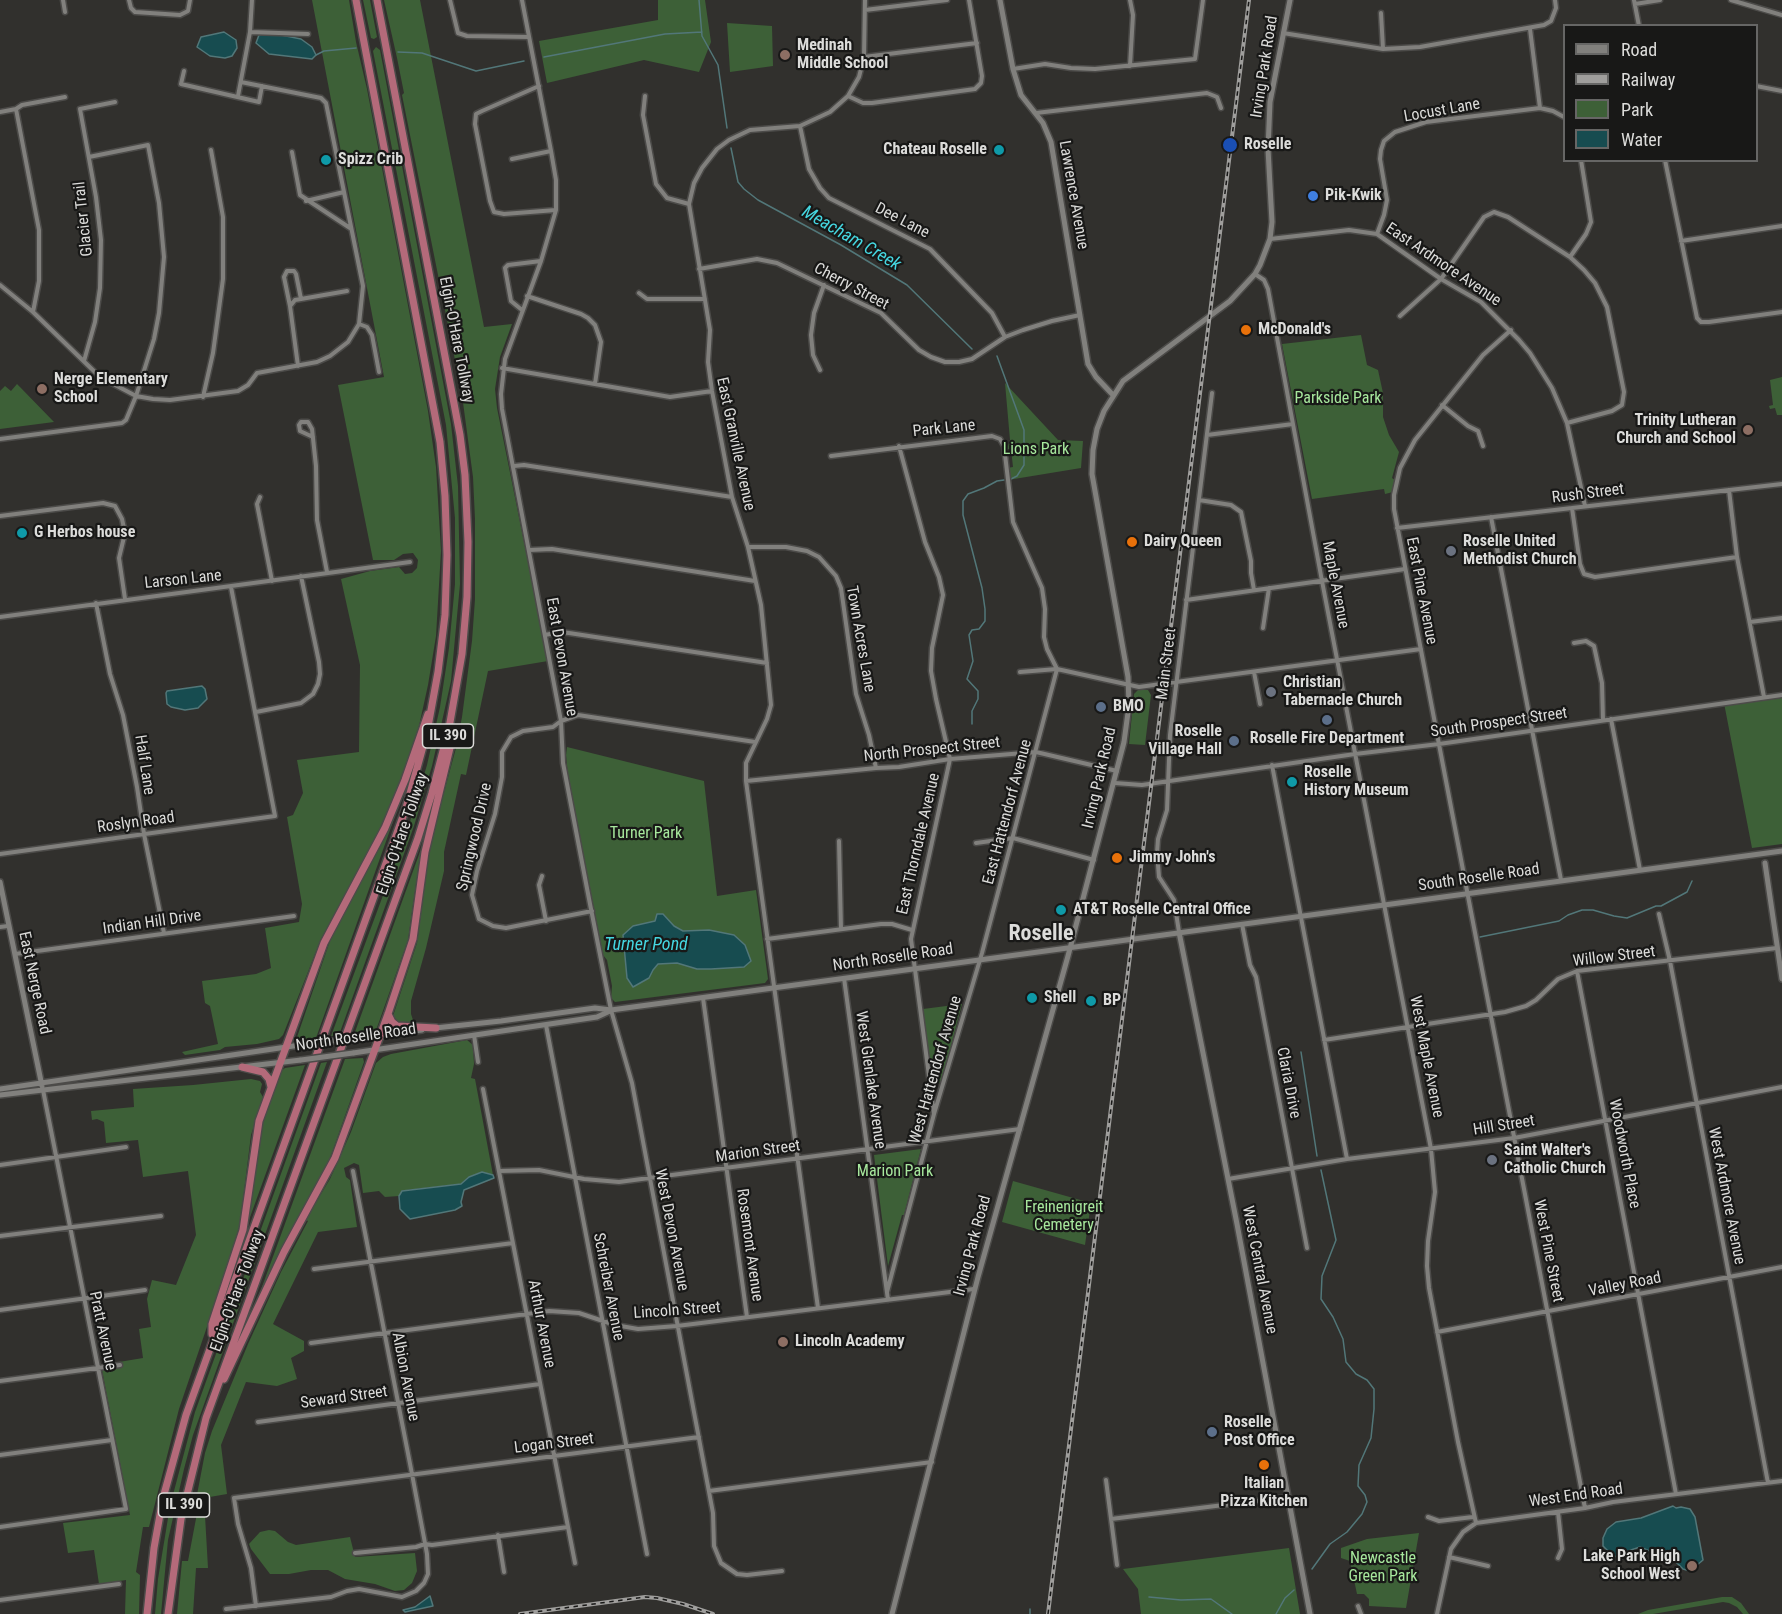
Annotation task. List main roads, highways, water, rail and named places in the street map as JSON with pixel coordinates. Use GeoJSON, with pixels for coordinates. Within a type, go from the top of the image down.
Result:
{"type":"FeatureCollection","features":[{"type":"Feature","properties":{"kind":"highway","name":"Elgin-O'Hare Tollway"},"geometry":{"type":"LineString","coordinates":[[147,1614],[154,1548],[167,1482],[186,1415],[406,808],[432,704],[442,641],[447,525],[443,466],[436,416],[356,0]]}},
{"type":"Feature","properties":{"kind":"highway","name":"Elgin-O'Hare Tollway"},"geometry":{"type":"LineString","coordinates":[[168,1614],[181,1519],[198,1447],[213,1400],[418,838],[450,728],[462,654],[467,597],[468,542],[465,475],[453,393],[377,0]]}},
{"type":"Feature","properties":{"kind":"highway"},"geometry":{"type":"LineString","coordinates":[[212,1341],[212,1324],[243,1230],[255,1137],[279,1063],[324,943],[372,856],[396,803],[432,704]]}},
{"type":"Feature","properties":{"kind":"highway"},"geometry":{"type":"LineString","coordinates":[[213,1400],[231,1368],[285,1252],[335,1158],[388,1014],[413,939],[427,839],[450,748],[450,728]]}},
{"type":"Feature","properties":{"kind":"highway"},"geometry":{"type":"LineString","coordinates":[[388,1014],[397,1026],[436,1028]]}},
{"type":"Feature","properties":{"kind":"highway"},"geometry":{"type":"LineString","coordinates":[[242,1067],[263,1072],[269,1079],[271,1087]]}},
{"type":"Feature","properties":{"kind":"main road","name":"Lawrence Avenue"},"geometry":{"type":"LineString","coordinates":[[1000,0],[1013,69],[1021,95],[1036,113],[1048,132],[1051,142],[1089,364],[1096,377],[1113,395]]}},
{"type":"Feature","properties":{"kind":"main road","name":"Irving Park Road"},"geometry":{"type":"LineString","coordinates":[[892,1614],[975,1289],[1115,783],[1127,726],[1128,686],[1092,474],[1097,429],[1113,395],[1123,381],[1230,301],[1255,274],[1270,239],[1272,214],[1270,102],[1290,0]]}},
{"type":"Feature","properties":{"kind":"main road","name":"South Roselle Road"},"geometry":{"type":"LineString","coordinates":[[1179,932],[1782,851]]}},
{"type":"Feature","properties":{"kind":"main road"},"geometry":{"type":"LineString","coordinates":[[1765,862],[1782,979]]}},
{"type":"Feature","properties":{"kind":"main road","name":"East Nerge Road"},"geometry":{"type":"LineString","coordinates":[[0,882],[43,1090]]}},
{"type":"Feature","properties":{"kind":"main road","name":"North Roselle Road"},"geometry":{"type":"LineString","coordinates":[[42,1083],[306,1044],[514,1020],[596,1008],[611,1010],[1179,932]]}},
{"type":"Feature","properties":{"kind":"main road","name":"West Central Avenue"},"geometry":{"type":"LineString","coordinates":[[1179,932],[1310,1614]]}},
{"type":"Feature","properties":{"kind":"main road","name":"North Roselle Road"},"geometry":{"type":"LineString","coordinates":[[43,1090],[375,1050],[597,1017],[611,1010]]}},
{"type":"Feature","properties":{"kind":"main road"},"geometry":{"type":"LineString","coordinates":[[0,1089],[42,1083]]}},
{"type":"Feature","properties":{"kind":"main road"},"geometry":{"type":"LineString","coordinates":[[0,1095],[43,1090]]}},
{"type":"Feature","properties":{"kind":"water"},"geometry":{"type":"Polygon","coordinates":[[[224,32],[236,40],[237,48],[232,56],[225,58],[210,56],[197,47],[201,37],[224,32]]]}},
{"type":"Feature","properties":{"kind":"water"},"geometry":{"type":"Polygon","coordinates":[[[271,33],[301,39],[312,47],[316,55],[312,59],[269,54],[256,43],[259,35],[271,33]]]}},
{"type":"Feature","properties":{"kind":"water"},"geometry":{"type":"Polygon","coordinates":[[[202,686],[207,699],[198,708],[185,710],[167,704],[167,691],[202,686]]]}},
{"type":"Feature","properties":{"kind":"water","name":"Turner Pond"},"geometry":{"type":"Polygon","coordinates":[[[657,914],[663,914],[674,926],[683,931],[709,930],[734,935],[745,945],[751,961],[744,967],[711,969],[697,969],[677,963],[658,964],[649,978],[633,987],[627,978],[623,935],[633,926],[655,921],[657,914]]]}},
{"type":"Feature","properties":{"kind":"water"},"geometry":{"type":"Polygon","coordinates":[[[482,1172],[493,1175],[494,1178],[464,1190],[462,1206],[455,1210],[410,1219],[400,1209],[399,1196],[402,1191],[461,1184],[469,1177],[482,1172]]]}},
{"type":"Feature","properties":{"kind":"water"},"geometry":{"type":"Polygon","coordinates":[[[1673,1506],[1690,1509],[1695,1517],[1703,1560],[1690,1571],[1683,1569],[1676,1562],[1640,1547],[1628,1551],[1622,1559],[1612,1555],[1603,1546],[1603,1538],[1607,1529],[1616,1522],[1641,1518],[1673,1506]]]}},
{"type":"Feature","properties":{"kind":"water"},"geometry":{"type":"Polygon","coordinates":[[[430,1596],[433,1606],[405,1612],[403,1610],[415,1607],[430,1596]]]}},
{"type":"Feature","properties":{"kind":"waterway","name":"Meacham Creek"},"geometry":{"type":"LineString","coordinates":[[699,0],[702,36],[718,65],[727,128]]}},
{"type":"Feature","properties":{"kind":"waterway"},"geometry":{"type":"LineString","coordinates":[[544,57],[665,34],[702,32]]}},
{"type":"Feature","properties":{"kind":"waterway"},"geometry":{"type":"LineString","coordinates":[[316,55],[324,51],[356,48]]}},
{"type":"Feature","properties":{"kind":"waterway"},"geometry":{"type":"LineString","coordinates":[[398,52],[422,53],[476,71],[524,61]]}},
{"type":"Feature","properties":{"kind":"waterway","name":"Meacham Creek"},"geometry":{"type":"LineString","coordinates":[[731,148],[738,182],[744,189],[758,200],[841,245],[907,285],[972,349]]}},
{"type":"Feature","properties":{"kind":"waterway","name":"Meacham Creek"},"geometry":{"type":"LineString","coordinates":[[997,356],[1024,430],[1024,465],[1017,476],[1011,479]]}},
{"type":"Feature","properties":{"kind":"waterway","name":"Meacham Creek"},"geometry":{"type":"LineString","coordinates":[[972,724],[972,711],[978,699],[978,691],[967,679],[973,661],[969,635],[972,630],[979,629],[985,621],[985,609],[982,588],[963,515],[963,501],[968,494],[1004,480]]}},
{"type":"Feature","properties":{"kind":"waterway"},"geometry":{"type":"LineString","coordinates":[[1480,937],[1559,921],[1582,910],[1593,910],[1627,918],[1661,906],[1687,892],[1692,881]]}},
{"type":"Feature","properties":{"kind":"waterway"},"geometry":{"type":"LineString","coordinates":[[1301,1052],[1317,1156]]}},
{"type":"Feature","properties":{"kind":"waterway"},"geometry":{"type":"LineString","coordinates":[[1312,1569],[1330,1544],[1347,1532],[1362,1514],[1367,1502],[1358,1486],[1359,1465],[1371,1438],[1374,1409],[1374,1389],[1346,1362],[1343,1339],[1333,1317],[1321,1299],[1322,1276],[1336,1240],[1321,1170]]}},
{"type":"Feature","properties":{"kind":"waterway"},"geometry":{"type":"LineString","coordinates":[[1276,1614],[1285,1598],[1294,1590]]}},
{"type":"Feature","properties":{"kind":"waterway"},"geometry":{"type":"LineString","coordinates":[[1149,1597],[1181,1600],[1211,1599],[1232,1614]]}},
{"type":"Feature","properties":{"kind":"waterway"},"geometry":{"type":"LineString","coordinates":[[1030,1609],[1030,1614]]}},
{"type":"Feature","properties":{"kind":"railway"},"geometry":{"type":"LineString","coordinates":[[1048,1614],[1249,0]]}},
{"type":"Feature","properties":{"kind":"railway"},"geometry":{"type":"LineString","coordinates":[[520,1614],[645,1597],[683,1604],[713,1614]]}},
{"type":"Feature","properties":{"kind":"place","name":"Medinah Middle School"},"geometry":{"type":"Point","coordinates":[785,55]}},
{"type":"Feature","properties":{"kind":"place","name":"Roselle"},"geometry":{"type":"Point","coordinates":[1230,145]}},
{"type":"Feature","properties":{"kind":"place","name":"Chateau Roselle"},"geometry":{"type":"Point","coordinates":[999,150]}},
{"type":"Feature","properties":{"kind":"place","name":"Spizz Crib"},"geometry":{"type":"Point","coordinates":[326,160]}},
{"type":"Feature","properties":{"kind":"place","name":"Pik-Kwik"},"geometry":{"type":"Point","coordinates":[1313,196]}},
{"type":"Feature","properties":{"kind":"place","name":"McDonald's"},"geometry":{"type":"Point","coordinates":[1246,330]}},
{"type":"Feature","properties":{"kind":"place","name":"Nerge Elementary School"},"geometry":{"type":"Point","coordinates":[42,389]}},
{"type":"Feature","properties":{"kind":"place","name":"Trinity Lutheran Church and School"},"geometry":{"type":"Point","coordinates":[1748,430]}},
{"type":"Feature","properties":{"kind":"place","name":"G Herbos house"},"geometry":{"type":"Point","coordinates":[22,533]}},
{"type":"Feature","properties":{"kind":"place","name":"Dairy Queen"},"geometry":{"type":"Point","coordinates":[1132,542]}},
{"type":"Feature","properties":{"kind":"place","name":"Roselle United Methodist Church"},"geometry":{"type":"Point","coordinates":[1451,551]}},
{"type":"Feature","properties":{"kind":"place","name":"Christian Tabernacle Church"},"geometry":{"type":"Point","coordinates":[1271,692]}},
{"type":"Feature","properties":{"kind":"place","name":"BMO"},"geometry":{"type":"Point","coordinates":[1101,707]}},
{"type":"Feature","properties":{"kind":"place","name":"Roselle Fire Department"},"geometry":{"type":"Point","coordinates":[1327,720]}},
{"type":"Feature","properties":{"kind":"place","name":"Roselle Village Hall"},"geometry":{"type":"Point","coordinates":[1234,741]}},
{"type":"Feature","properties":{"kind":"place","name":"Roselle History Museum"},"geometry":{"type":"Point","coordinates":[1292,782]}},
{"type":"Feature","properties":{"kind":"place","name":"Jimmy John's"},"geometry":{"type":"Point","coordinates":[1117,858]}},
{"type":"Feature","properties":{"kind":"place","name":"AT&T Roselle Central Office"},"geometry":{"type":"Point","coordinates":[1061,910]}},
{"type":"Feature","properties":{"kind":"place","name":"Shell"},"geometry":{"type":"Point","coordinates":[1032,998]}},
{"type":"Feature","properties":{"kind":"place","name":"BP"},"geometry":{"type":"Point","coordinates":[1091,1001]}},
{"type":"Feature","properties":{"kind":"place","name":"Saint Walter's Catholic Church"},"geometry":{"type":"Point","coordinates":[1492,1160]}},
{"type":"Feature","properties":{"kind":"place","name":"Lincoln Academy"},"geometry":{"type":"Point","coordinates":[783,1342]}},
{"type":"Feature","properties":{"kind":"place","name":"Roselle Post Office"},"geometry":{"type":"Point","coordinates":[1212,1432]}},
{"type":"Feature","properties":{"kind":"place","name":"Italian Pizza Kitchen"},"geometry":{"type":"Point","coordinates":[1264,1465]}},
{"type":"Feature","properties":{"kind":"place","name":"Lake Park High School West"},"geometry":{"type":"Point","coordinates":[1692,1566]}},
{"type":"Feature","properties":{"kind":"district","name":"Roselle"},"geometry":{"type":"Point","coordinates":[1041,934]}},
{"type":"Feature","properties":{"kind":"park label","name":"Parkside Park"},"geometry":{"type":"Point","coordinates":[1338,399]}},
{"type":"Feature","properties":{"kind":"park label","name":"Lions Park"},"geometry":{"type":"Point","coordinates":[1036,450]}},
{"type":"Feature","properties":{"kind":"park label","name":"Turner Park"},"geometry":{"type":"Point","coordinates":[646,834]}},
{"type":"Feature","properties":{"kind":"park label","name":"Marion Park"},"geometry":{"type":"Point","coordinates":[895,1172]}},
{"type":"Feature","properties":{"kind":"park label","name":"Freinenigreit Cemetery"},"geometry":{"type":"Point","coordinates":[1064,1217]}},
{"type":"Feature","properties":{"kind":"park label","name":"Newcastle Green Park"},"geometry":{"type":"Point","coordinates":[1383,1568]}}]}
